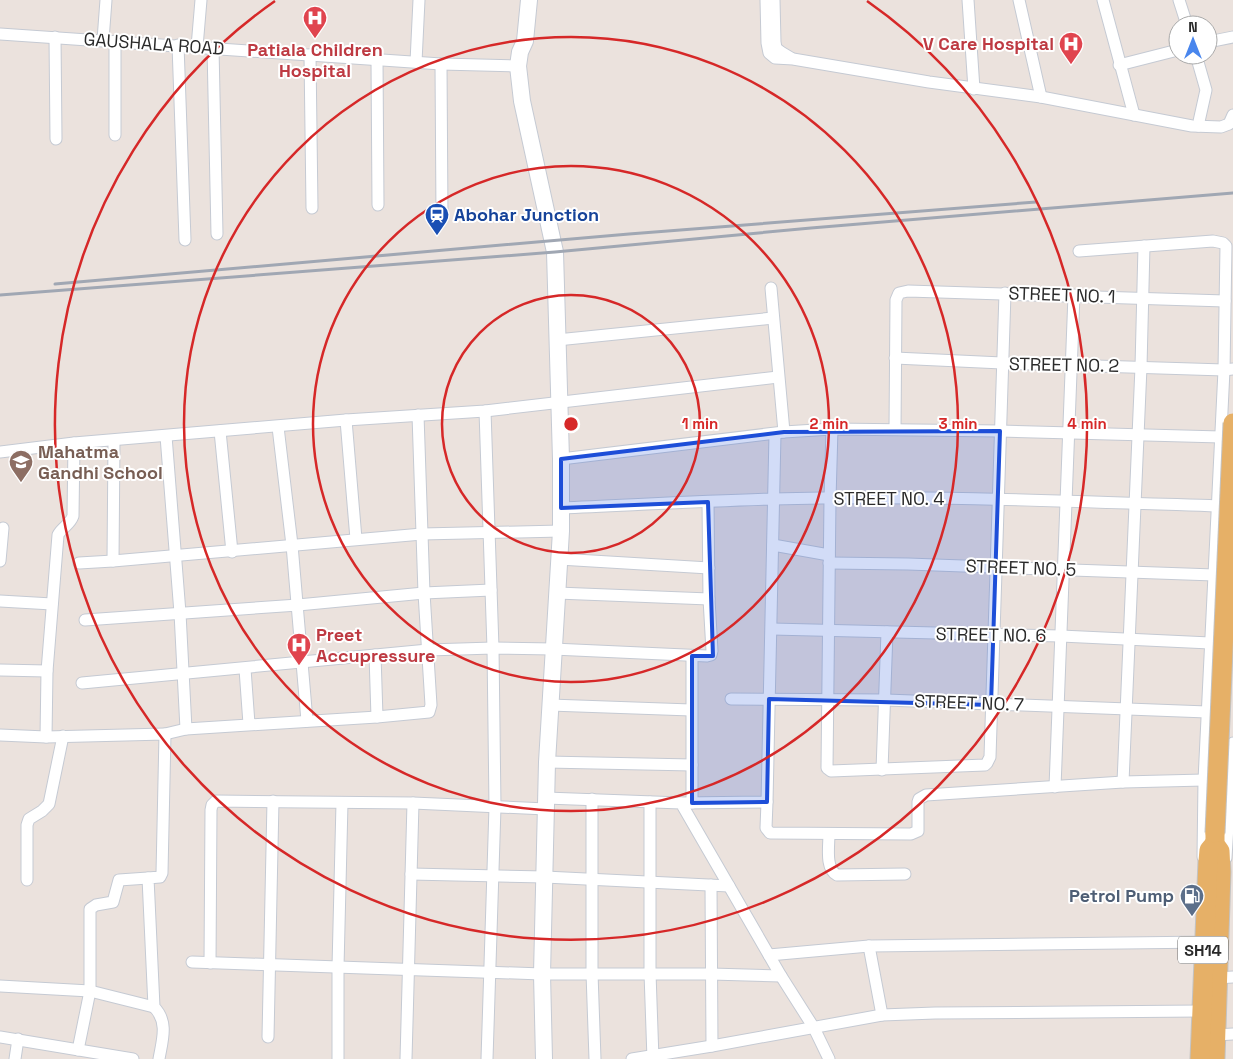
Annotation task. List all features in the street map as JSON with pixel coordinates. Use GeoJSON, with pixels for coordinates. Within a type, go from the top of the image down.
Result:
{"type":"FeatureCollection","features":[{"type":"Feature","properties":{"kind":"main road"},"geometry":{"type":"LineString","coordinates":[[520,0],[515,41],[519,59],[522,101],[554,252],[560,402],[561,531],[546,803],[542,974],[544,1059]]}},
{"type":"Feature","properties":{"kind":"main road"},"geometry":{"type":"LineString","coordinates":[[519,59],[525,42],[529,0]]}},
{"type":"Feature","properties":{"kind":"main road","name":"SH14"},"geometry":{"type":"LineString","coordinates":[[1200,1059],[1201,1011],[1211,942],[1214,872],[1220,851],[1215,838],[1227,430]]}},
{"type":"Feature","properties":{"kind":"main road","name":"SH14"},"geometry":{"type":"LineString","coordinates":[[1211,942],[1225,977],[1224,1035],[1216,1059]]}},
{"type":"Feature","properties":{"kind":"street"},"geometry":{"type":"LineString","coordinates":[[102,40],[106,0]]}},
{"type":"Feature","properties":{"kind":"street"},"geometry":{"type":"LineString","coordinates":[[197,47],[201,0]]}},
{"type":"Feature","properties":{"kind":"street"},"geometry":{"type":"LineString","coordinates":[[416,62],[419,0]]}},
{"type":"Feature","properties":{"kind":"street"},"geometry":{"type":"LineString","coordinates":[[766,0],[767,43],[769,53],[775,58],[793,59],[974,89],[1041,97],[1134,116],[1198,126],[1221,127],[1232,122]]}},
{"type":"Feature","properties":{"kind":"street"},"geometry":{"type":"LineString","coordinates":[[774,0],[776,48],[793,59]]}},
{"type":"Feature","properties":{"kind":"street"},"geometry":{"type":"LineString","coordinates":[[968,0],[974,89]]}},
{"type":"Feature","properties":{"kind":"street"},"geometry":{"type":"LineString","coordinates":[[1020,0],[1041,97]]}},
{"type":"Feature","properties":{"kind":"street"},"geometry":{"type":"LineString","coordinates":[[1102,0],[1134,116]]}},
{"type":"Feature","properties":{"kind":"street"},"geometry":{"type":"LineString","coordinates":[[1179,0],[1184,15]]}},
{"type":"Feature","properties":{"kind":"street","name":"GAUSHALA ROAD"},"geometry":{"type":"LineString","coordinates":[[0,34],[441,64],[519,59]]}},
{"type":"Feature","properties":{"kind":"street"},"geometry":{"type":"LineString","coordinates":[[55,37],[56,139]]}},
{"type":"Feature","properties":{"kind":"street"},"geometry":{"type":"LineString","coordinates":[[1218,40],[1233,37]]}},
{"type":"Feature","properties":{"kind":"street"},"geometry":{"type":"LineString","coordinates":[[115,41],[115,135]]}},
{"type":"Feature","properties":{"kind":"street"},"geometry":{"type":"LineString","coordinates":[[178,45],[185,240]]}},
{"type":"Feature","properties":{"kind":"street"},"geometry":{"type":"LineString","coordinates":[[213,48],[218,234]]}},
{"type":"Feature","properties":{"kind":"street"},"geometry":{"type":"LineString","coordinates":[[1119,65],[1168,53]]}},
{"type":"Feature","properties":{"kind":"street"},"geometry":{"type":"LineString","coordinates":[[310,55],[312,208]]}},
{"type":"Feature","properties":{"kind":"street"},"geometry":{"type":"LineString","coordinates":[[377,60],[378,205]]}},
{"type":"Feature","properties":{"kind":"street"},"geometry":{"type":"LineString","coordinates":[[441,64],[442,217]]}},
{"type":"Feature","properties":{"kind":"street"},"geometry":{"type":"LineString","coordinates":[[1198,126],[1206,90],[1199,65]]}},
{"type":"Feature","properties":{"kind":"street"},"geometry":{"type":"LineString","coordinates":[[1079,251],[1213,241],[1223,242],[1226,246],[1227,430],[1217,506],[1202,851],[1214,872],[1227,851],[1233,743]]}},
{"type":"Feature","properties":{"kind":"street"},"geometry":{"type":"LineString","coordinates":[[1123,782],[1141,367],[1144,246]]}},
{"type":"Feature","properties":{"kind":"street"},"geometry":{"type":"LineString","coordinates":[[771,288],[778,377],[779,433],[774,499],[766,828],[770,833],[911,834],[917,832],[918,828],[919,798],[926,796],[1123,782],[1204,780]]}},
{"type":"Feature","properties":{"kind":"street","name":"STREET NO. 1"},"geometry":{"type":"LineString","coordinates":[[895,358],[896,300],[899,293],[908,291],[1225,301]]}},
{"type":"Feature","properties":{"kind":"street"},"geometry":{"type":"LineString","coordinates":[[832,429],[829,559],[830,631],[826,765],[828,770],[882,770],[987,764],[990,757],[1002,363],[1006,293]]}},
{"type":"Feature","properties":{"kind":"street"},"geometry":{"type":"LineString","coordinates":[[1055,787],[1074,295]]}},
{"type":"Feature","properties":{"kind":"street"},"geometry":{"type":"LineString","coordinates":[[557,340],[773,318]]}},
{"type":"Feature","properties":{"kind":"street"},"geometry":{"type":"LineString","coordinates":[[895,358],[896,429]]}},
{"type":"Feature","properties":{"kind":"street","name":"STREET NO. 2"},"geometry":{"type":"LineString","coordinates":[[895,358],[1228,369]]}},
{"type":"Feature","properties":{"kind":"street"},"geometry":{"type":"LineString","coordinates":[[1,448],[220,432],[346,420],[485,411],[778,377]]}},
{"type":"Feature","properties":{"kind":"street"},"geometry":{"type":"LineString","coordinates":[[485,411],[493,648],[495,807],[487,1059]]}},
{"type":"Feature","properties":{"kind":"street"},"geometry":{"type":"LineString","coordinates":[[0,735],[46,737],[165,734],[186,729],[429,712],[431,704],[424,593],[418,415]]}},
{"type":"Feature","properties":{"kind":"street"},"geometry":{"type":"LineString","coordinates":[[346,420],[356,539]]}},
{"type":"Feature","properties":{"kind":"street"},"geometry":{"type":"LineString","coordinates":[[278,427],[298,605],[307,721]]}},
{"type":"Feature","properties":{"kind":"street"},"geometry":{"type":"LineString","coordinates":[[561,460],[779,433],[832,429],[1137,434],[1227,430],[1233,434]]}},
{"type":"Feature","properties":{"kind":"street"},"geometry":{"type":"LineString","coordinates":[[220,432],[232,552]]}},
{"type":"Feature","properties":{"kind":"street"},"geometry":{"type":"LineString","coordinates":[[166,436],[180,613],[186,729]]}},
{"type":"Feature","properties":{"kind":"street"},"geometry":{"type":"LineString","coordinates":[[113,561],[114,440]]}},
{"type":"Feature","properties":{"kind":"street"},"geometry":{"type":"LineString","coordinates":[[46,737],[47,671],[58,536],[62,529],[71,523],[74,516],[74,443]]}},
{"type":"Feature","properties":{"kind":"street","name":"STREET NO. 4"},"geometry":{"type":"LineString","coordinates":[[561,508],[774,499],[1067,501],[1217,506]]}},
{"type":"Feature","properties":{"kind":"street"},"geometry":{"type":"LineString","coordinates":[[82,683],[184,675],[428,650],[553,649],[692,656],[711,655],[708,502]]}},
{"type":"Feature","properties":{"kind":"street"},"geometry":{"type":"LineString","coordinates":[[0,562],[3,528]]}},
{"type":"Feature","properties":{"kind":"street"},"geometry":{"type":"LineString","coordinates":[[79,563],[232,552],[422,534],[561,531]]}},
{"type":"Feature","properties":{"kind":"street","name":"STREET NO. 5"},"geometry":{"type":"LineString","coordinates":[[773,546],[829,559],[1214,576]]}},
{"type":"Feature","properties":{"kind":"street"},"geometry":{"type":"LineString","coordinates":[[559,559],[709,568]]}},
{"type":"Feature","properties":{"kind":"street"},"geometry":{"type":"LineString","coordinates":[[85,620],[298,605],[424,593],[491,590]]}},
{"type":"Feature","properties":{"kind":"street"},"geometry":{"type":"LineString","coordinates":[[557,593],[709,598]]}},
{"type":"Feature","properties":{"kind":"street"},"geometry":{"type":"LineString","coordinates":[[0,601],[52,604]]}},
{"type":"Feature","properties":{"kind":"street","name":"STREET NO. 6"},"geometry":{"type":"LineString","coordinates":[[772,630],[1061,636],[1210,643]]}},
{"type":"Feature","properties":{"kind":"street"},"geometry":{"type":"LineString","coordinates":[[882,770],[887,632]]}},
{"type":"Feature","properties":{"kind":"street"},"geometry":{"type":"LineString","coordinates":[[375,655],[377,717]]}},
{"type":"Feature","properties":{"kind":"street"},"geometry":{"type":"LineString","coordinates":[[692,656],[692,765],[687,803],[729,886],[781,976],[814,1028],[829,1059]]}},
{"type":"Feature","properties":{"kind":"street"},"geometry":{"type":"LineString","coordinates":[[245,669],[249,724]]}},
{"type":"Feature","properties":{"kind":"street"},"geometry":{"type":"LineString","coordinates":[[0,670],[47,671]]}},
{"type":"Feature","properties":{"kind":"street","name":"STREET NO. 7"},"geometry":{"type":"LineString","coordinates":[[732,699],[886,700],[1207,712]]}},
{"type":"Feature","properties":{"kind":"street"},"geometry":{"type":"LineString","coordinates":[[550,704],[691,710]]}},
{"type":"Feature","properties":{"kind":"street"},"geometry":{"type":"LineString","coordinates":[[78,1050],[90,991],[90,909],[96,905],[113,902],[119,880],[160,877],[162,873],[165,734]]}},
{"type":"Feature","properties":{"kind":"street"},"geometry":{"type":"LineString","coordinates":[[26,880],[27,825],[29,819],[49,804],[63,736]]}},
{"type":"Feature","properties":{"kind":"street"},"geometry":{"type":"LineString","coordinates":[[547,762],[692,765]]}},
{"type":"Feature","properties":{"kind":"street"},"geometry":{"type":"LineString","coordinates":[[210,963],[212,805],[216,801],[413,803],[495,807],[592,799],[687,803],[767,802]]}},
{"type":"Feature","properties":{"kind":"street"},"geometry":{"type":"LineString","coordinates":[[592,799],[592,973],[595,1059]]}},
{"type":"Feature","properties":{"kind":"street"},"geometry":{"type":"LineString","coordinates":[[268,1037],[273,801]]}},
{"type":"Feature","properties":{"kind":"street"},"geometry":{"type":"LineString","coordinates":[[650,802],[650,973],[653,1058]]}},
{"type":"Feature","properties":{"kind":"street"},"geometry":{"type":"LineString","coordinates":[[338,1059],[342,803]]}},
{"type":"Feature","properties":{"kind":"street"},"geometry":{"type":"LineString","coordinates":[[406,1059],[413,803]]}},
{"type":"Feature","properties":{"kind":"street"},"geometry":{"type":"LineString","coordinates":[[829,834],[830,867],[833,873],[837,875],[905,874]]}},
{"type":"Feature","properties":{"kind":"street"},"geometry":{"type":"LineString","coordinates":[[411,874],[545,877],[729,886]]}},
{"type":"Feature","properties":{"kind":"street"},"geometry":{"type":"LineString","coordinates":[[148,878],[154,1007],[163,1020],[160,1059]]}},
{"type":"Feature","properties":{"kind":"street"},"geometry":{"type":"LineString","coordinates":[[711,885],[712,1046]]}},
{"type":"Feature","properties":{"kind":"street"},"geometry":{"type":"LineString","coordinates":[[769,955],[869,946],[1211,942]]}},
{"type":"Feature","properties":{"kind":"street"},"geometry":{"type":"LineString","coordinates":[[869,946],[882,1015]]}},
{"type":"Feature","properties":{"kind":"street"},"geometry":{"type":"LineString","coordinates":[[192,962],[489,973],[650,973],[781,976]]}},
{"type":"Feature","properties":{"kind":"street"},"geometry":{"type":"LineString","coordinates":[[0,986],[90,991],[154,1007]]}},
{"type":"Feature","properties":{"kind":"street"},"geometry":{"type":"LineString","coordinates":[[632,1059],[653,1058],[882,1015],[1201,1011]]}},
{"type":"Feature","properties":{"kind":"street"},"geometry":{"type":"LineString","coordinates":[[0,1036],[133,1059]]}},
{"type":"Feature","properties":{"kind":"street"},"geometry":{"type":"LineString","coordinates":[[15,1059],[18,1039]]}},
{"type":"Feature","properties":{"kind":"highlighted area"},"geometry":{"type":"Polygon","coordinates":[[[1000,431],[991,705],[769,699],[767,802],[692,803],[692,656],[713,656],[708,502],[561,508],[561,459],[784,432],[1000,431]]]}},
{"type":"Feature","properties":{"kind":"railway"},"geometry":{"type":"LineString","coordinates":[[0,295],[555,252],[811,228],[1233,193]]}},
{"type":"Feature","properties":{"kind":"railway"},"geometry":{"type":"LineString","coordinates":[[55,284],[629,234],[1036,202]]}},
{"type":"Feature","properties":{"kind":"place","name":"Patiala Children Hospital"},"geometry":{"type":"Point","coordinates":[315,39]}},
{"type":"Feature","properties":{"kind":"place","name":"V Care Hospital"},"geometry":{"type":"Point","coordinates":[1071,65]}},
{"type":"Feature","properties":{"kind":"place","name":"Abohar Junction"},"geometry":{"type":"Point","coordinates":[437,236]}},
{"type":"Feature","properties":{"kind":"place","name":"Mahatma Gandhi School"},"geometry":{"type":"Point","coordinates":[21,483]}},
{"type":"Feature","properties":{"kind":"place","name":"Preet Accupressure"},"geometry":{"type":"Point","coordinates":[299,666]}},
{"type":"Feature","properties":{"kind":"place","name":"Petrol Pump"},"geometry":{"type":"Point","coordinates":[1192,917]}}]}
